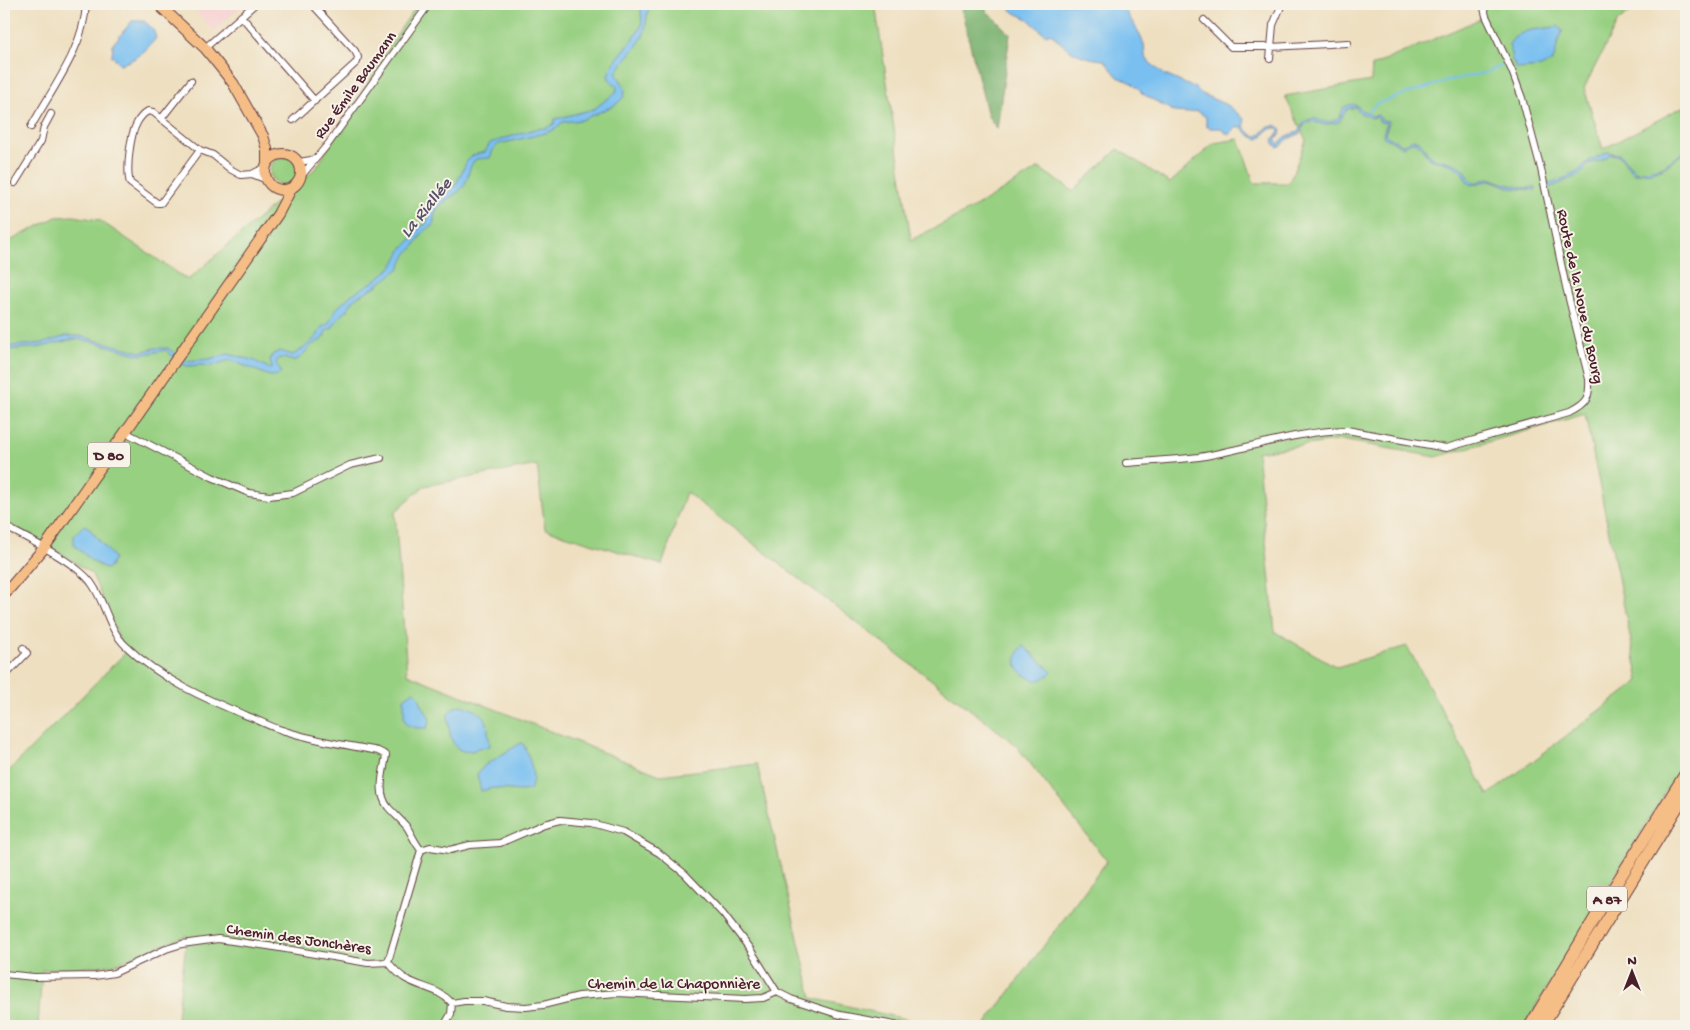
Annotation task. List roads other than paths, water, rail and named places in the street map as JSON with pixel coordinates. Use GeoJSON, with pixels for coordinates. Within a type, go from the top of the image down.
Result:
{"type":"FeatureCollection","features":[{"type":"Feature","properties":{"kind":"highway","name":"A 87"},"geometry":{"type":"LineString","coordinates":[[1530,1026],[1686,773]]}},
{"type":"Feature","properties":{"kind":"highway","name":"A 87"},"geometry":{"type":"LineString","coordinates":[[1542,1026],[1686,793]]}},
{"type":"Feature","properties":{"kind":"main road"},"geometry":{"type":"LineString","coordinates":[[158,4],[205,48],[232,83],[263,136],[267,149],[270,183],[277,193],[278,214]]}},
{"type":"Feature","properties":{"kind":"main road"},"geometry":{"type":"LineString","coordinates":[[164,4],[180,19],[189,32]]}},
{"type":"Feature","properties":{"kind":"main road"},"geometry":{"type":"LineString","coordinates":[[263,136],[284,154]]}},
{"type":"Feature","properties":{"kind":"main road"},"geometry":{"type":"LineString","coordinates":[[267,165],[274,156],[290,155],[299,162],[302,175],[300,181],[291,189],[282,190],[270,183]]}},
{"type":"Feature","properties":{"kind":"main road","name":"D 80"},"geometry":{"type":"LineString","coordinates":[[4,596],[44,548],[126,432],[278,214],[291,189]]}},
{"type":"Feature","properties":{"kind":"street"},"geometry":{"type":"LineString","coordinates":[[43,130],[32,126],[78,45],[86,14],[86,4]]}},
{"type":"Feature","properties":{"kind":"street"},"geometry":{"type":"LineString","coordinates":[[205,48],[254,4]]}},
{"type":"Feature","properties":{"kind":"street"},"geometry":{"type":"LineString","coordinates":[[293,120],[358,62],[355,51],[312,4]]}},
{"type":"Feature","properties":{"kind":"street","name":"Rue Émile Baumann"},"geometry":{"type":"LineString","coordinates":[[302,175],[318,156],[429,4]]}},
{"type":"Feature","properties":{"kind":"street"},"geometry":{"type":"LineString","coordinates":[[1270,59],[1273,24],[1280,6],[1271,4]]}},
{"type":"Feature","properties":{"kind":"street","name":"Route de la Noue du Bourg"},"geometry":{"type":"LineString","coordinates":[[1126,464],[1198,457],[1330,430],[1347,430],[1446,448],[1569,413],[1582,406],[1588,398],[1589,379],[1566,287],[1541,169],[1517,84],[1482,4]]}},
{"type":"Feature","properties":{"kind":"street"},"geometry":{"type":"LineString","coordinates":[[241,16],[314,101]]}},
{"type":"Feature","properties":{"kind":"street"},"geometry":{"type":"LineString","coordinates":[[1204,20],[1231,47],[1348,43]]}},
{"type":"Feature","properties":{"kind":"street"},"geometry":{"type":"LineString","coordinates":[[162,119],[191,81]]}},
{"type":"Feature","properties":{"kind":"street"},"geometry":{"type":"LineString","coordinates":[[200,150],[161,203],[157,203],[130,183],[128,170],[135,126],[142,115],[148,111],[153,112],[200,150],[213,155],[230,169],[241,175],[252,174],[267,165]]}},
{"type":"Feature","properties":{"kind":"street"},"geometry":{"type":"LineString","coordinates":[[15,183],[41,141],[43,130],[51,114]]}},
{"type":"Feature","properties":{"kind":"street","name":"Rue Émile Baumann"},"geometry":{"type":"LineString","coordinates":[[299,162],[311,160],[318,156]]}},
{"type":"Feature","properties":{"kind":"street"},"geometry":{"type":"LineString","coordinates":[[252,174],[270,183]]}},
{"type":"Feature","properties":{"kind":"street"},"geometry":{"type":"LineString","coordinates":[[126,432],[230,485],[249,493],[269,496],[293,493],[350,465],[381,458]]}},
{"type":"Feature","properties":{"kind":"street"},"geometry":{"type":"LineString","coordinates":[[4,526],[44,548],[82,573],[92,583],[113,629],[126,646],[149,665],[176,682],[220,705],[286,732],[378,751],[386,755],[381,788],[382,797],[407,827],[414,843],[421,850]]}},
{"type":"Feature","properties":{"kind":"street"},"geometry":{"type":"LineString","coordinates":[[4,677],[27,653],[23,648]]}},
{"type":"Feature","properties":{"kind":"street"},"geometry":{"type":"LineString","coordinates":[[421,850],[430,847],[450,850],[470,845],[500,843],[544,824],[560,820],[591,823],[623,832],[658,853],[686,874],[724,914],[750,949],[777,992],[791,999],[840,1015],[900,1026]]}},
{"type":"Feature","properties":{"kind":"street"},"geometry":{"type":"LineString","coordinates":[[421,850],[388,962],[405,979],[428,987],[445,996],[452,1003],[451,1014],[444,1026]]}},
{"type":"Feature","properties":{"kind":"street","name":"Chemin des Jonchères"},"geometry":{"type":"LineString","coordinates":[[4,974],[42,977],[94,976],[114,973],[166,949],[203,940],[218,939],[368,963],[388,962]]}},
{"type":"Feature","properties":{"kind":"street","name":"Chemin de la Chaponnière"},"geometry":{"type":"LineString","coordinates":[[452,1003],[464,1001],[484,1002],[526,1007],[595,994],[618,993],[745,999],[763,998],[777,992]]}},
{"type":"Feature","properties":{"kind":"water","name":"La Riallée"},"geometry":{"type":"Polygon","coordinates":[[[642,4],[651,4],[644,34],[616,73],[625,90],[624,96],[619,102],[582,120],[563,122],[555,129],[546,133],[499,144],[493,150],[490,158],[476,159],[470,168],[465,184],[458,192],[442,203],[435,213],[433,226],[424,231],[413,248],[407,253],[399,269],[376,286],[355,298],[332,328],[326,331],[323,338],[300,357],[293,361],[283,358],[278,359],[276,363],[281,371],[279,375],[270,376],[230,360],[211,366],[187,366],[180,363],[166,350],[140,355],[94,342],[74,339],[41,347],[4,350],[4,347],[44,343],[66,336],[80,336],[141,352],[155,348],[168,348],[186,361],[209,359],[228,354],[253,360],[271,369],[270,360],[273,354],[280,351],[293,355],[304,348],[317,336],[322,327],[328,324],[336,309],[351,295],[392,267],[401,250],[420,227],[426,224],[432,207],[455,186],[467,161],[473,155],[485,152],[490,143],[535,129],[546,128],[554,124],[555,119],[594,109],[616,92],[617,87],[609,79],[608,75],[614,63],[640,28],[642,4]]]}},
{"type":"Feature","properties":{"kind":"water"},"geometry":{"type":"Polygon","coordinates":[[[1005,4],[1121,4],[1138,31],[1144,44],[1145,56],[1149,62],[1165,75],[1229,106],[1244,119],[1245,125],[1243,125],[1253,135],[1258,136],[1267,128],[1276,125],[1281,129],[1280,135],[1275,139],[1278,144],[1287,136],[1298,132],[1305,121],[1315,118],[1331,122],[1340,117],[1344,107],[1355,105],[1372,116],[1378,115],[1382,120],[1388,121],[1385,134],[1389,137],[1403,145],[1412,139],[1419,141],[1431,158],[1458,165],[1465,170],[1474,183],[1489,178],[1526,188],[1535,187],[1536,190],[1511,188],[1491,180],[1472,185],[1456,167],[1429,159],[1416,142],[1411,142],[1403,147],[1384,137],[1383,134],[1387,123],[1380,122],[1377,117],[1371,118],[1361,114],[1356,107],[1347,109],[1339,122],[1324,125],[1312,121],[1305,124],[1299,134],[1277,147],[1273,142],[1279,131],[1278,128],[1272,128],[1259,139],[1249,135],[1241,127],[1236,128],[1230,134],[1220,128],[1210,128],[1206,126],[1206,117],[1197,111],[1187,113],[1175,112],[1143,94],[1132,83],[1118,77],[1104,60],[1081,55],[1068,49],[1051,33],[1046,35],[1028,19],[1015,13],[1005,4]]]}},
{"type":"Feature","properties":{"kind":"water"},"geometry":{"type":"Polygon","coordinates":[[[132,21],[144,21],[153,29],[156,38],[140,54],[120,64],[112,56],[113,44],[132,21]]]}},
{"type":"Feature","properties":{"kind":"water"},"geometry":{"type":"Polygon","coordinates":[[[1558,26],[1563,30],[1553,61],[1541,67],[1517,69],[1512,60],[1509,44],[1514,38],[1531,30],[1558,26]]]}},
{"type":"Feature","properties":{"kind":"water"},"geometry":{"type":"Polygon","coordinates":[[[1686,150],[1686,153],[1665,167],[1644,173],[1634,173],[1619,156],[1611,154],[1602,160],[1588,164],[1581,174],[1554,186],[1546,188],[1545,185],[1578,172],[1587,162],[1608,152],[1619,154],[1636,172],[1662,167],[1686,150]]]}},
{"type":"Feature","properties":{"kind":"water"},"geometry":{"type":"Polygon","coordinates":[[[84,525],[88,527],[114,558],[110,567],[106,569],[92,561],[74,545],[74,535],[84,525]]]}},
{"type":"Feature","properties":{"kind":"water"},"geometry":{"type":"Polygon","coordinates":[[[1024,646],[1052,672],[1043,679],[1035,680],[1018,669],[1018,653],[1024,646]]]}},
{"type":"Feature","properties":{"kind":"water"},"geometry":{"type":"Polygon","coordinates":[[[414,691],[430,720],[427,728],[407,725],[404,719],[404,698],[414,691]]]}},
{"type":"Feature","properties":{"kind":"water"},"geometry":{"type":"Polygon","coordinates":[[[461,705],[475,710],[484,716],[487,723],[490,746],[472,751],[464,751],[455,745],[450,734],[448,715],[453,708],[461,705]]]}},
{"type":"Feature","properties":{"kind":"water"},"geometry":{"type":"Polygon","coordinates":[[[521,743],[524,745],[532,767],[533,779],[530,790],[519,791],[493,788],[481,791],[477,774],[485,765],[521,743]]]}},
{"type":"Feature","properties":{"kind":"waterway"},"geometry":{"type":"LineString","coordinates":[[1368,112],[1376,104],[1399,96],[1451,80],[1488,72],[1501,66]]}}]}
